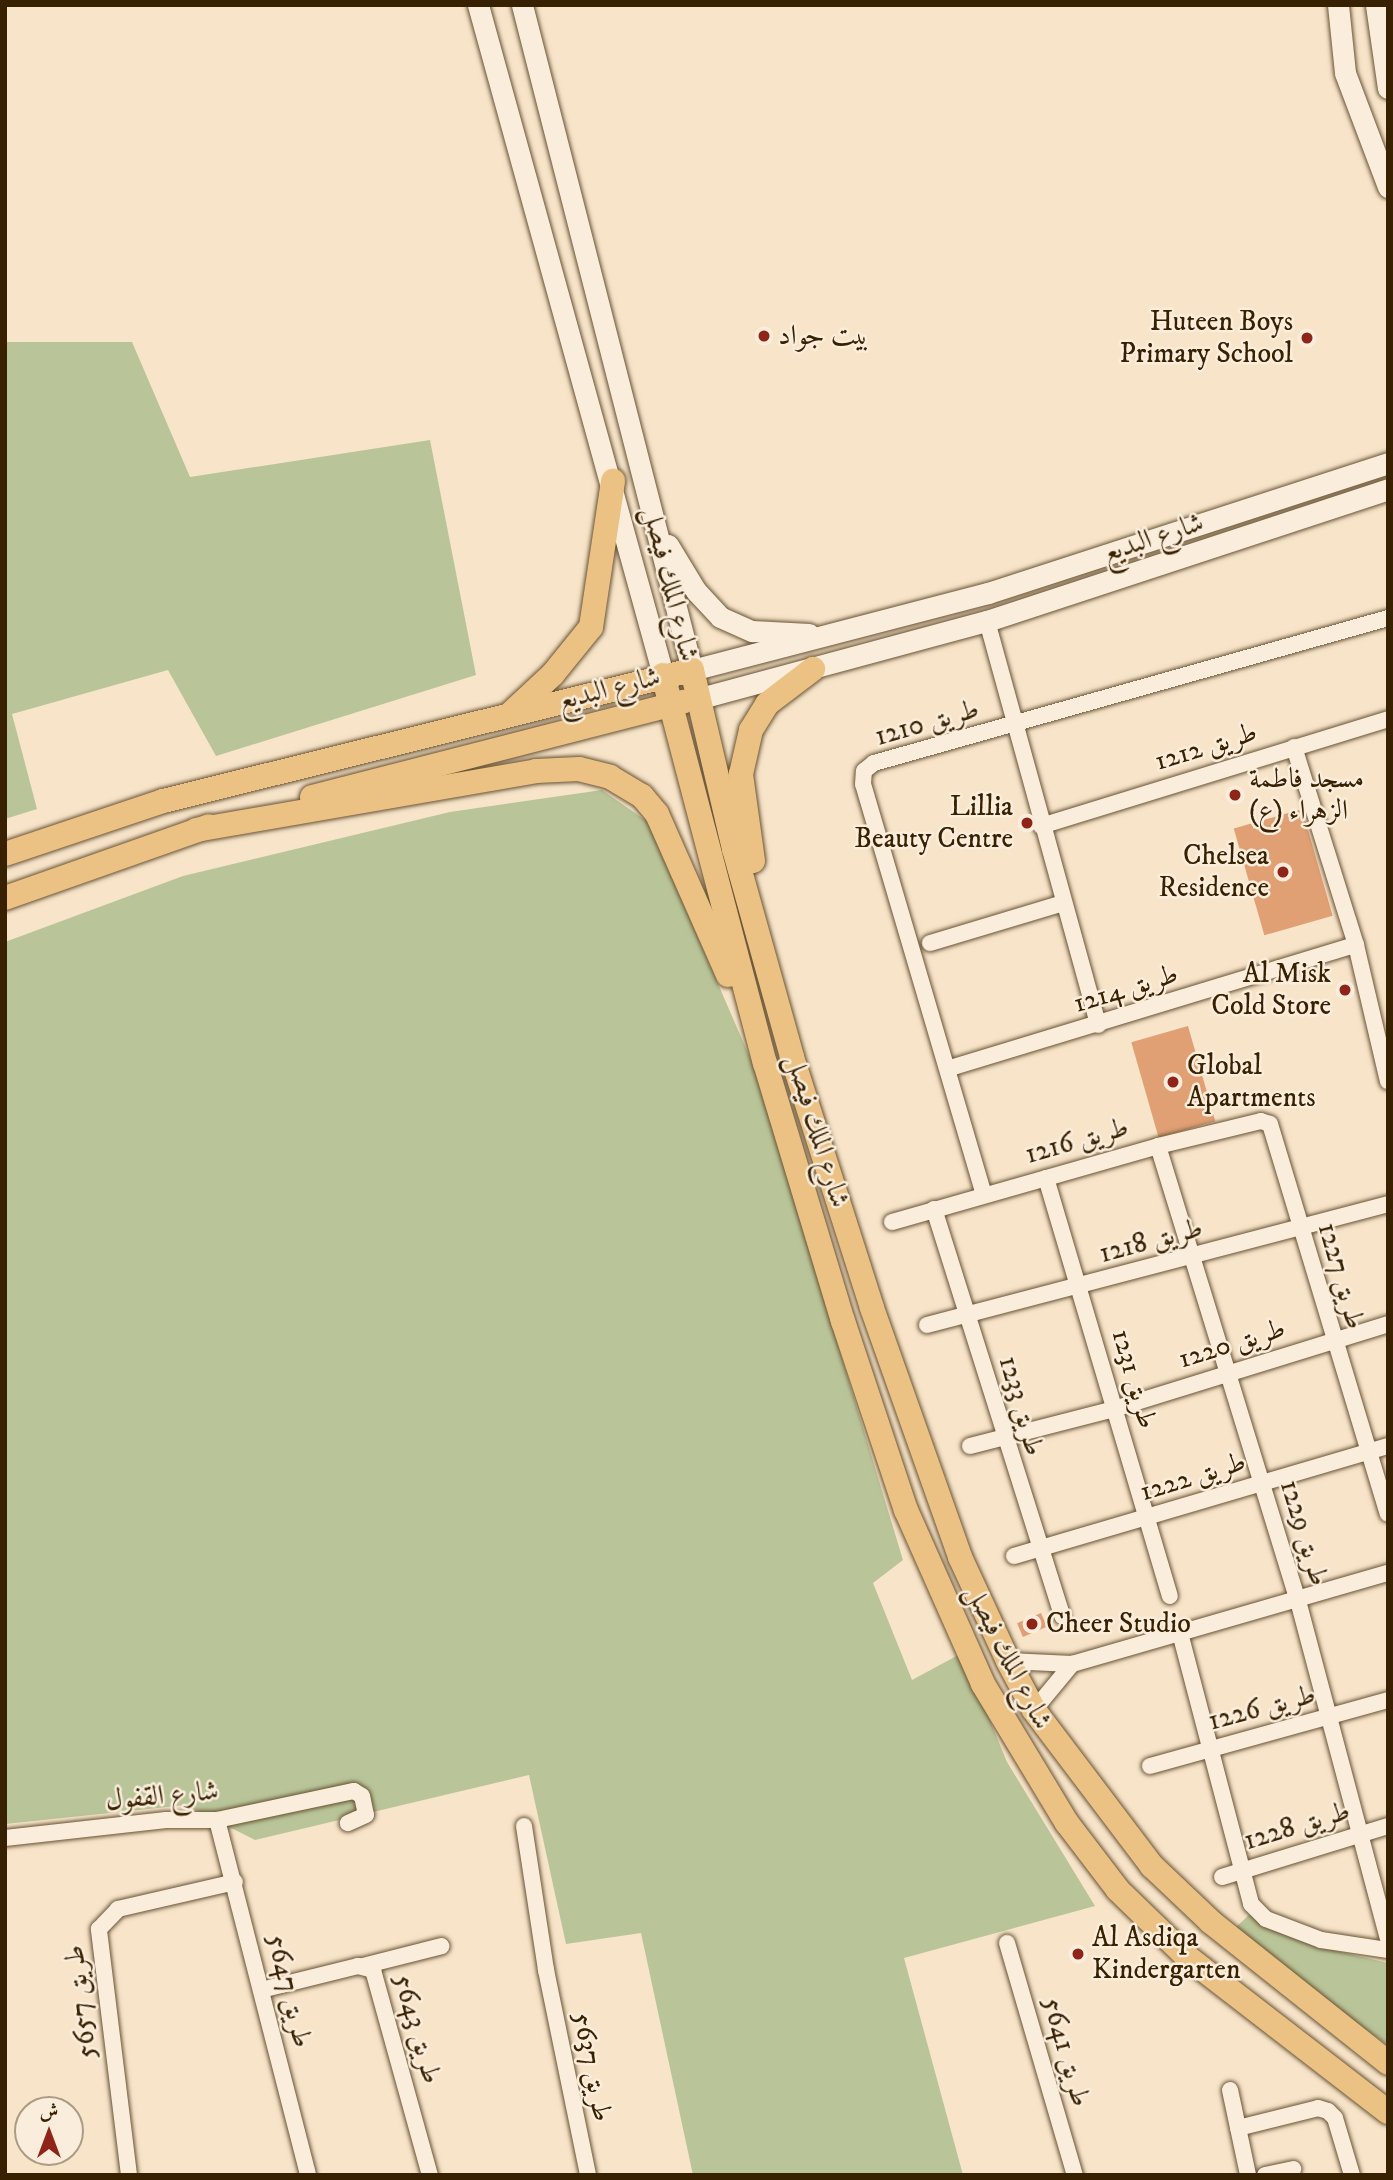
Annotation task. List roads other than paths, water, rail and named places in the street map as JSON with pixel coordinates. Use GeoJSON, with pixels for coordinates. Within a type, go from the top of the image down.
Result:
{"type":"FeatureCollection","features":[{"type":"Feature","properties":{"kind":"main road"},"geometry":{"type":"LineString","coordinates":[[510,714],[526,694],[553,674],[590,627],[613,481]]}},
{"type":"Feature","properties":{"kind":"main road"},"geometry":{"type":"LineString","coordinates":[[792,1057],[747,833],[741,774],[759,716],[813,669]]}},
{"type":"Feature","properties":{"kind":"main road","name":"شارع البديع"},"geometry":{"type":"LineString","coordinates":[[5,854],[163,801],[692,670]]}},
{"type":"Feature","properties":{"kind":"main road","name":"شارع الملك فيصل"},"geometry":{"type":"LineString","coordinates":[[692,670],[697,699],[792,1057],[914,1434],[1008,1661],[1034,1710],[1152,1866],[1211,1922],[1388,2063]]}},
{"type":"Feature","properties":{"kind":"main road","name":"شارع الملك فيصل"},"geometry":{"type":"LineString","coordinates":[[663,676],[765,1063],[906,1510],[983,1684],[1025,1757],[1118,1890],[1186,1956],[1388,2112]]}},
{"type":"Feature","properties":{"kind":"main road","name":"شارع البديع"},"geometry":{"type":"LineString","coordinates":[[5,898],[196,830],[417,767],[697,699]]}},
{"type":"Feature","properties":{"kind":"main road"},"geometry":{"type":"LineString","coordinates":[[196,830],[536,771],[579,769],[610,777],[642,796],[671,838],[765,1063]]}},
{"type":"Feature","properties":{"kind":"street","name":"شارع الملك فيصل"},"geometry":{"type":"LineString","coordinates":[[478,5],[577,374],[613,481],[663,676]]}},
{"type":"Feature","properties":{"kind":"street","name":"شارع الملك فيصل"},"geometry":{"type":"LineString","coordinates":[[522,5],[692,670]]}},
{"type":"Feature","properties":{"kind":"street"},"geometry":{"type":"LineString","coordinates":[[1338,5],[1345,73],[1388,187]]}},
{"type":"Feature","properties":{"kind":"street"},"geometry":{"type":"LineString","coordinates":[[1376,5],[1388,88]]}},
{"type":"Feature","properties":{"kind":"street","name":"شارع البديع"},"geometry":{"type":"LineString","coordinates":[[692,670],[839,635],[988,593],[1388,463]]}},
{"type":"Feature","properties":{"kind":"street","name":"شارع البديع"},"geometry":{"type":"LineString","coordinates":[[697,699],[987,621],[1388,489]]}},
{"type":"Feature","properties":{"kind":"street"},"geometry":{"type":"LineString","coordinates":[[653,521],[696,591],[720,617],[752,631],[839,635]]}},
{"type":"Feature","properties":{"kind":"street","name":"طريق 1210"},"geometry":{"type":"LineString","coordinates":[[984,1195],[950,1068],[863,784],[864,771],[874,763],[1013,727],[1388,618]]}},
{"type":"Feature","properties":{"kind":"street"},"geometry":{"type":"LineString","coordinates":[[987,621],[1013,727],[1098,1025]]}},
{"type":"Feature","properties":{"kind":"street","name":"طريق 1212"},"geometry":{"type":"LineString","coordinates":[[1041,826],[1388,719]]}},
{"type":"Feature","properties":{"kind":"street"},"geometry":{"type":"LineString","coordinates":[[1294,747],[1356,945],[1388,1082]]}},
{"type":"Feature","properties":{"kind":"street"},"geometry":{"type":"LineString","coordinates":[[930,943],[1063,903]]}},
{"type":"Feature","properties":{"kind":"street","name":"طريق 1214"},"geometry":{"type":"LineString","coordinates":[[950,1068],[1356,945]]}},
{"type":"Feature","properties":{"kind":"street","name":"طريق 1216"},"geometry":{"type":"LineString","coordinates":[[892,1222],[1158,1146],[1261,1121],[1276,1130]]}},
{"type":"Feature","properties":{"kind":"street","name":"طريق 1227"},"geometry":{"type":"LineString","coordinates":[[1276,1130],[1299,1226],[1332,1340],[1370,1451],[1388,1514]]}},
{"type":"Feature","properties":{"kind":"street","name":"طريق 1229"},"geometry":{"type":"LineString","coordinates":[[1158,1146],[1297,1597],[1326,1719],[1388,1938]]}},
{"type":"Feature","properties":{"kind":"street","name":"طريق 1231"},"geometry":{"type":"LineString","coordinates":[[1046,1178],[1170,1596]]}},
{"type":"Feature","properties":{"kind":"street","name":"طريق 1218"},"geometry":{"type":"LineString","coordinates":[[927,1325],[1193,1259],[1299,1226],[1388,1204]]}},
{"type":"Feature","properties":{"kind":"street","name":"طريق 1233"},"geometry":{"type":"LineString","coordinates":[[934,1209],[1038,1552],[1062,1616]]}},
{"type":"Feature","properties":{"kind":"street","name":"طريق 1220"},"geometry":{"type":"LineString","coordinates":[[970,1446],[1003,1440],[1114,1409],[1388,1324]]}},
{"type":"Feature","properties":{"kind":"street","name":"طريق 1222"},"geometry":{"type":"LineString","coordinates":[[1014,1556],[1038,1552],[1388,1446]]}},
{"type":"Feature","properties":{"kind":"street"},"geometry":{"type":"LineString","coordinates":[[1008,1661],[1072,1664],[1297,1597],[1388,1573]]}},
{"type":"Feature","properties":{"kind":"street"},"geometry":{"type":"LineString","coordinates":[[1180,1633],[1213,1749],[1251,1904],[1266,1919],[1321,1940],[1388,1950]]}},
{"type":"Feature","properties":{"kind":"street"},"geometry":{"type":"LineString","coordinates":[[1034,1710],[1072,1664]]}},
{"type":"Feature","properties":{"kind":"street","name":"طريق 1226"},"geometry":{"type":"LineString","coordinates":[[1150,1766],[1388,1700]]}},
{"type":"Feature","properties":{"kind":"street","name":"شارع القفول"},"geometry":{"type":"LineString","coordinates":[[5,1838],[166,1820],[217,1821],[354,1791],[362,1796],[366,1815],[348,1823]]}},
{"type":"Feature","properties":{"kind":"street","name":"طريق 5647"},"geometry":{"type":"LineString","coordinates":[[217,1821],[235,1882],[307,2175]]}},
{"type":"Feature","properties":{"kind":"street","name":"طريق 5637"},"geometry":{"type":"LineString","coordinates":[[524,1826],[546,1970],[588,2175]]}},
{"type":"Feature","properties":{"kind":"street","name":"طريق 1228"},"geometry":{"type":"LineString","coordinates":[[1222,1877],[1388,1826]]}},
{"type":"Feature","properties":{"kind":"street","name":"طريق 5657"},"geometry":{"type":"LineString","coordinates":[[129,2175],[99,1929],[118,1909],[235,1882]]}},
{"type":"Feature","properties":{"kind":"street","name":"طريق 5641"},"geometry":{"type":"LineString","coordinates":[[1007,1943],[1075,2175]]}},
{"type":"Feature","properties":{"kind":"street"},"geometry":{"type":"LineString","coordinates":[[363,1966],[442,1946]]}},
{"type":"Feature","properties":{"kind":"street","name":"طريق 5643"},"geometry":{"type":"LineString","coordinates":[[261,1990],[363,1966],[377,1975],[430,2175]]}},
{"type":"Feature","properties":{"kind":"street"},"geometry":{"type":"LineString","coordinates":[[1230,2090],[1248,2175]]}},
{"type":"Feature","properties":{"kind":"street"},"geometry":{"type":"LineString","coordinates":[[1238,2128],[1318,2108],[1328,2110],[1352,2175]]}},
{"type":"Feature","properties":{"kind":"street"},"geometry":{"type":"LineString","coordinates":[[1265,2175],[1293,2169]]}},
{"type":"Feature","properties":{"kind":"place","name":"بيت جواد"},"geometry":{"type":"Point","coordinates":[764,336]}},
{"type":"Feature","properties":{"kind":"place","name":"Huteen Boys Primary School"},"geometry":{"type":"Point","coordinates":[1307,338]}},
{"type":"Feature","properties":{"kind":"place","name":"مسجد فاطمة الزهراء (ع)"},"geometry":{"type":"Point","coordinates":[1235,795]}},
{"type":"Feature","properties":{"kind":"place","name":"Lillia Beauty Centre"},"geometry":{"type":"Point","coordinates":[1027,823]}},
{"type":"Feature","properties":{"kind":"place","name":"Chelsea Residence"},"geometry":{"type":"Point","coordinates":[1283,872]}},
{"type":"Feature","properties":{"kind":"place","name":"Al Misk Cold Store"},"geometry":{"type":"Point","coordinates":[1345,990]}},
{"type":"Feature","properties":{"kind":"place","name":"Global Apartments"},"geometry":{"type":"Point","coordinates":[1173,1082]}},
{"type":"Feature","properties":{"kind":"place","name":"Cheer Studio"},"geometry":{"type":"Point","coordinates":[1032,1624]}},
{"type":"Feature","properties":{"kind":"place","name":"Al Asdiqa Kindergarten"},"geometry":{"type":"Point","coordinates":[1078,1954]}}]}
